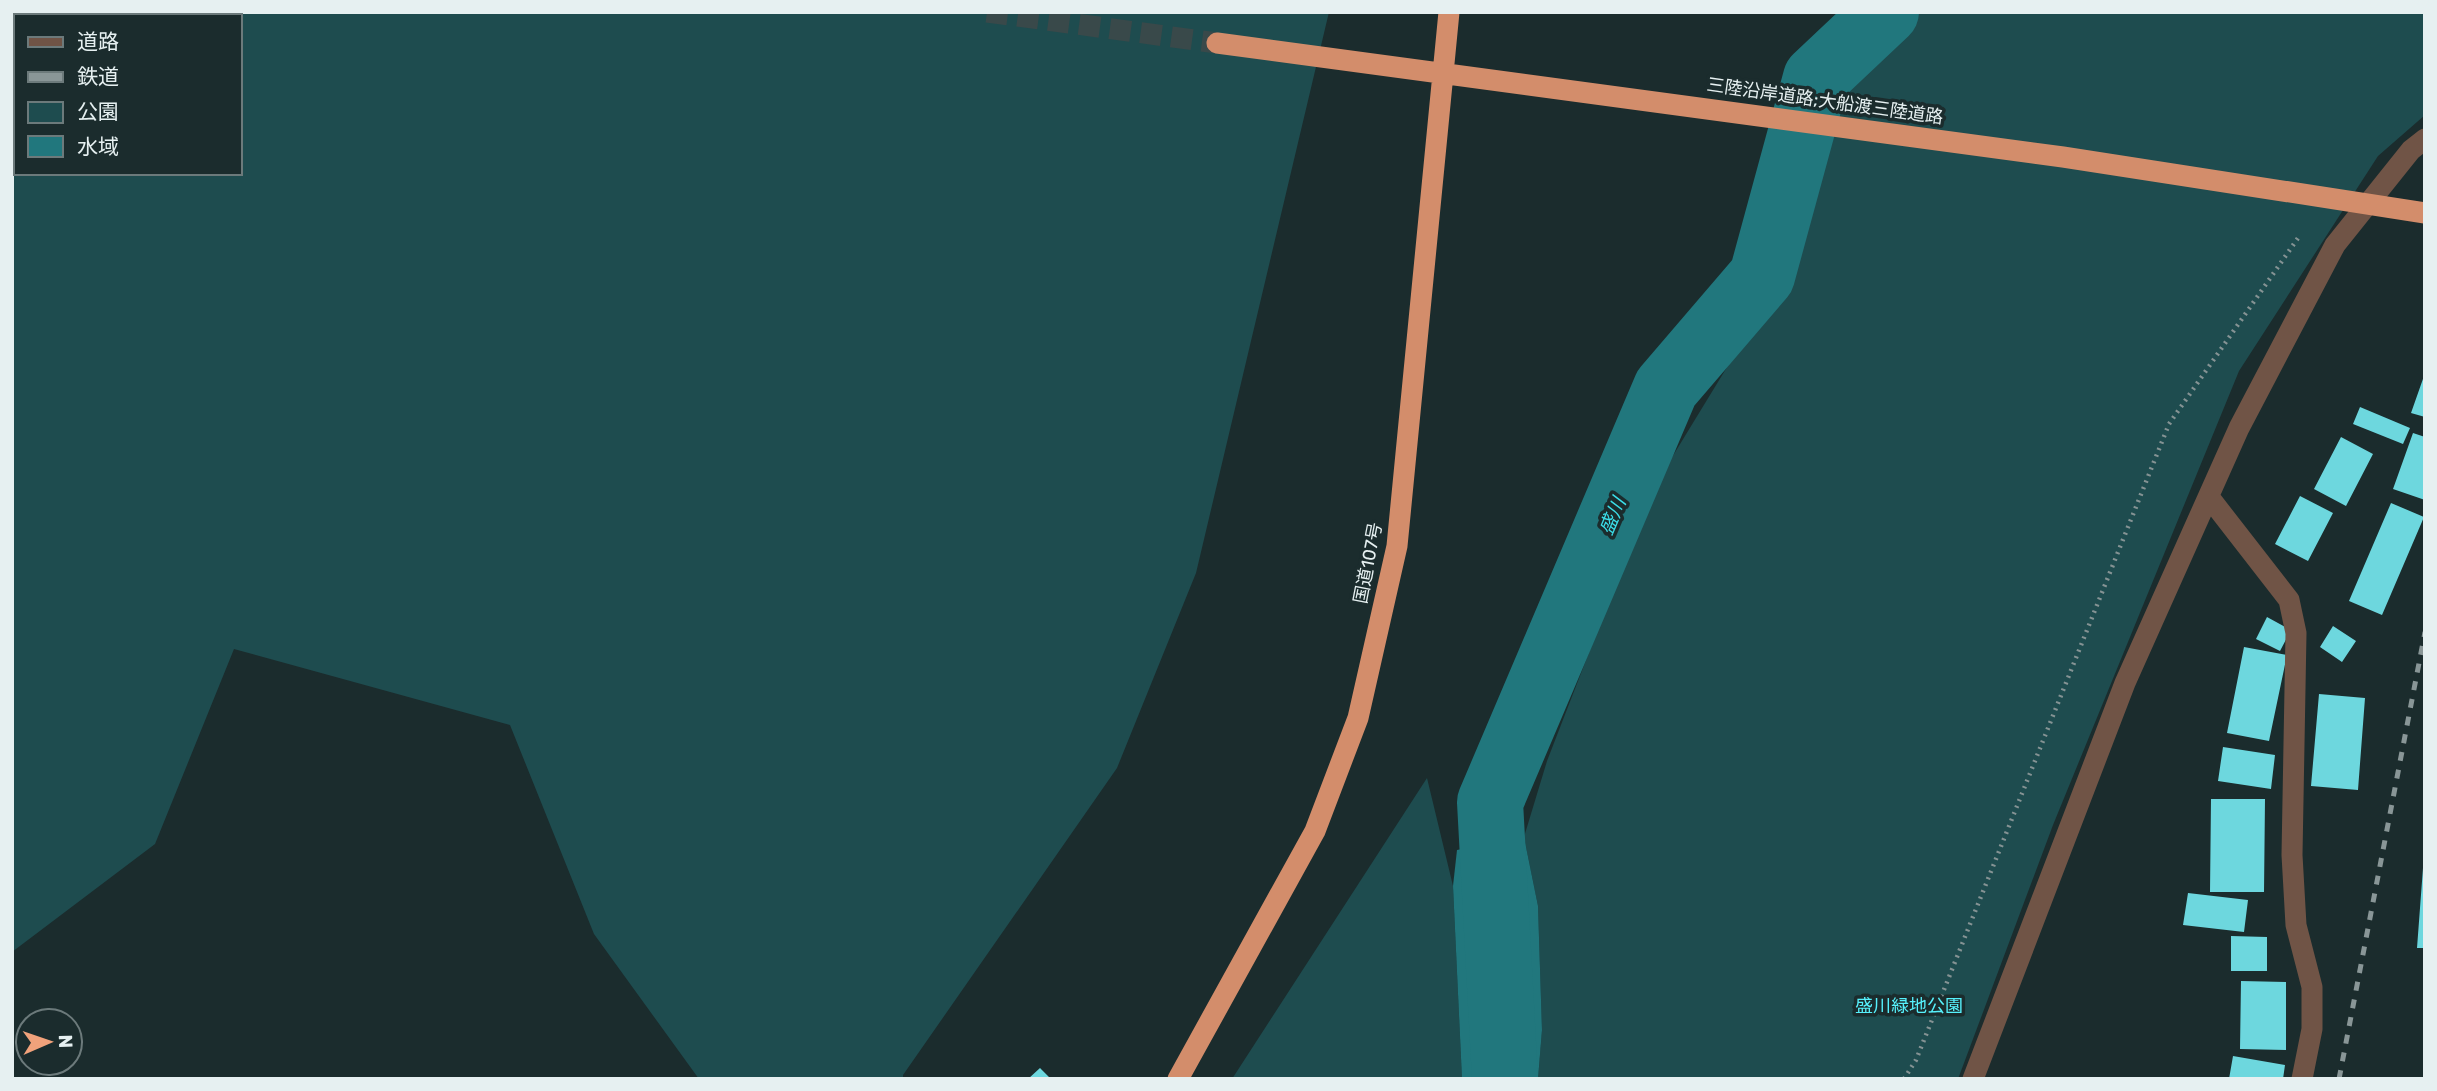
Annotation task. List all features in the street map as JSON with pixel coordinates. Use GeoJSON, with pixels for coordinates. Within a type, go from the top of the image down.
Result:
{"type":"FeatureCollection","features":[{"type":"Feature","properties":{"kind":"highway","name":"国道107号"},"geometry":{"type":"LineString","coordinates":[[1178,1079],[1314,831],[1358,718],[1396,546],[1449,12]]}},
{"type":"Feature","properties":{"kind":"highway","name":"三陸沿岸道路;大船渡三陸道路"},"geometry":{"type":"LineString","coordinates":[[1217,43],[2063,156],[2425,213]]}},
{"type":"Feature","properties":{"kind":"street"},"geometry":{"type":"LineString","coordinates":[[1973,1079],[2125,683],[2239,428],[2335,245],[2412,150],[2425,139]]}},
{"type":"Feature","properties":{"kind":"street"},"geometry":{"type":"LineString","coordinates":[[2208,497],[2289,600],[2296,634],[2292,855],[2296,925],[2312,987],[2312,1029],[2302,1079]]}},
{"type":"Feature","properties":{"kind":"path"},"geometry":{"type":"LineString","coordinates":[[1904,1079],[1916,1060],[2169,424],[2298,238]]}},
{"type":"Feature","properties":{"kind":"green space"},"geometry":{"type":"Polygon","coordinates":[[[12,12],[1329,12],[1196,573],[1117,768],[903,1075],[903,1079],[699,1079],[594,934],[510,725],[234,649],[155,844],[12,952],[12,12]]]}},
{"type":"Feature","properties":{"kind":"green space","name":"盛川緑地公園"},"geometry":{"type":"Polygon","coordinates":[[[1910,12],[2425,12],[2425,115],[2378,156],[2239,371],[2053,825],[1958,1079],[1538,1079],[1542,1030],[1538,906],[1524,837],[1547,761],[1652,490],[1732,359],[1812,214],[1814,179],[1852,70],[1910,12]]]}},
{"type":"Feature","properties":{"kind":"green space"},"geometry":{"type":"Polygon","coordinates":[[[1427,778],[1453,886],[1462,1079],[1232,1079],[1427,778]]]}},
{"type":"Feature","properties":{"kind":"water"},"geometry":{"type":"Polygon","coordinates":[[[1524,837],[1538,906],[1542,1030],[1538,1079],[1462,1079],[1453,886],[1457,850],[1524,837]]]}},
{"type":"Feature","properties":{"kind":"building"},"geometry":{"type":"Polygon","coordinates":[[[2425,376],[2425,417],[2411,413],[2425,376]]]}},
{"type":"Feature","properties":{"kind":"building"},"geometry":{"type":"Polygon","coordinates":[[[2360,407],[2410,428],[2403,444],[2353,424],[2360,407]]]}},
{"type":"Feature","properties":{"kind":"building"},"geometry":{"type":"Polygon","coordinates":[[[2413,433],[2425,437],[2425,500],[2393,489],[2413,433]]]}},
{"type":"Feature","properties":{"kind":"building"},"geometry":{"type":"Polygon","coordinates":[[[2341,437],[2373,454],[2346,506],[2314,489],[2341,437]]]}},
{"type":"Feature","properties":{"kind":"building"},"geometry":{"type":"Polygon","coordinates":[[[2300,496],[2333,513],[2308,561],[2275,544],[2300,496]]]}},
{"type":"Feature","properties":{"kind":"building"},"geometry":{"type":"Polygon","coordinates":[[[2391,503],[2424,517],[2382,615],[2349,601],[2391,503]]]}},
{"type":"Feature","properties":{"kind":"building"},"geometry":{"type":"Polygon","coordinates":[[[2267,617],[2291,630],[2280,651],[2256,639],[2267,617]]]}},
{"type":"Feature","properties":{"kind":"building"},"geometry":{"type":"Polygon","coordinates":[[[2333,626],[2356,641],[2342,662],[2320,647],[2333,626]]]}},
{"type":"Feature","properties":{"kind":"building"},"geometry":{"type":"Polygon","coordinates":[[[2244,647],[2287,655],[2269,741],[2227,733],[2244,647]]]}},
{"type":"Feature","properties":{"kind":"building"},"geometry":{"type":"Polygon","coordinates":[[[2319,694],[2365,698],[2358,790],[2311,786],[2319,694]]]}},
{"type":"Feature","properties":{"kind":"building"},"geometry":{"type":"Polygon","coordinates":[[[2223,747],[2275,755],[2271,789],[2218,781],[2223,747]]]}},
{"type":"Feature","properties":{"kind":"building"},"geometry":{"type":"Polygon","coordinates":[[[2211,799],[2265,799],[2264,892],[2210,892],[2211,799]]]}},
{"type":"Feature","properties":{"kind":"building"},"geometry":{"type":"Polygon","coordinates":[[[2423,868],[2425,948],[2417,948],[2423,868]]]}},
{"type":"Feature","properties":{"kind":"building"},"geometry":{"type":"Polygon","coordinates":[[[2188,893],[2248,900],[2244,932],[2183,925],[2188,893]]]}},
{"type":"Feature","properties":{"kind":"building"},"geometry":{"type":"Polygon","coordinates":[[[2231,936],[2267,937],[2267,971],[2231,971],[2231,936]]]}},
{"type":"Feature","properties":{"kind":"building"},"geometry":{"type":"Polygon","coordinates":[[[2241,981],[2286,982],[2286,1050],[2240,1049],[2241,981]]]}},
{"type":"Feature","properties":{"kind":"building"},"geometry":{"type":"Polygon","coordinates":[[[2233,1056],[2285,1065],[2283,1079],[2229,1079],[2233,1056]]]}},
{"type":"Feature","properties":{"kind":"building"},"geometry":{"type":"Polygon","coordinates":[[[1040,1068],[1051,1079],[1028,1079],[1040,1068]]]}},
{"type":"Feature","properties":{"kind":"waterway","name":"盛川"},"geometry":{"type":"LineString","coordinates":[[1505,1079],[1490,802],[1666,388],[1762,276],[1816,78],[1886,12]]}},
{"type":"Feature","properties":{"kind":"tunnel"},"geometry":{"type":"LineString","coordinates":[[987,12],[1217,43]]}},
{"type":"Feature","properties":{"kind":"railway"},"geometry":{"type":"LineString","coordinates":[[2339,1079],[2425,632]]}}]}
